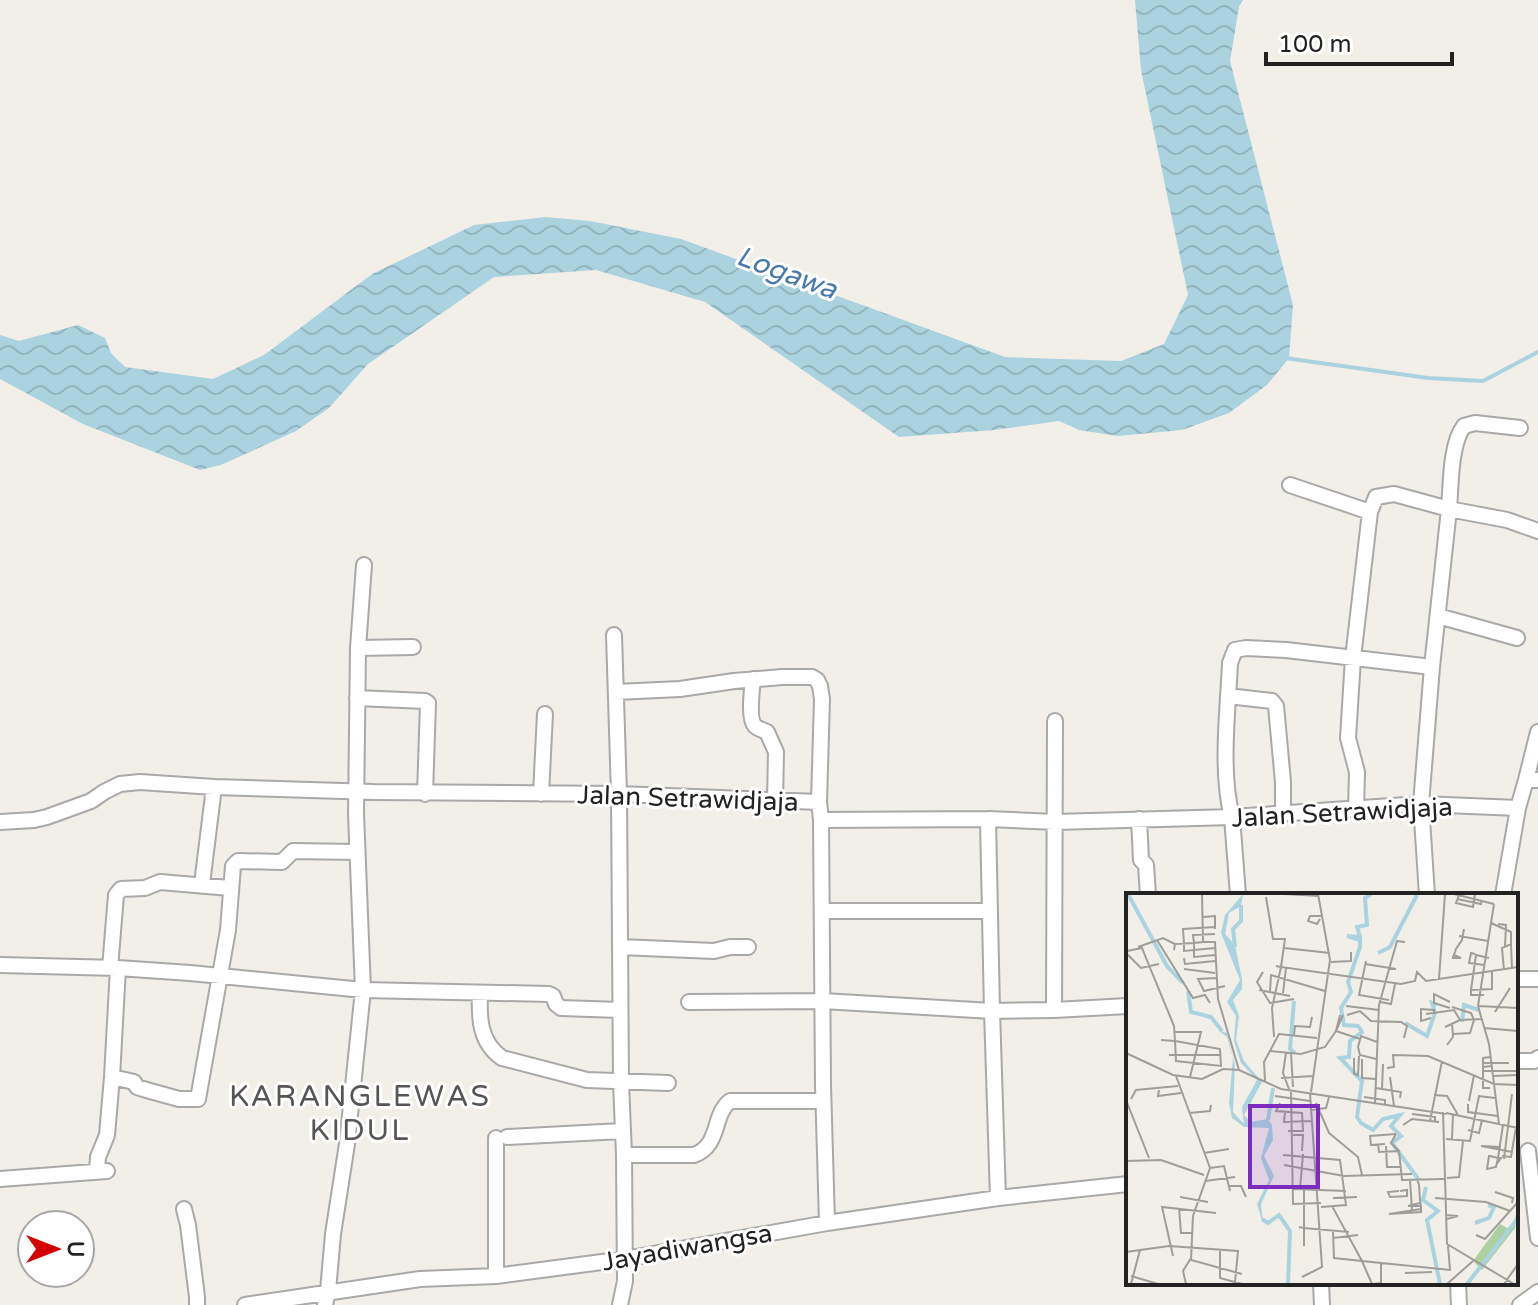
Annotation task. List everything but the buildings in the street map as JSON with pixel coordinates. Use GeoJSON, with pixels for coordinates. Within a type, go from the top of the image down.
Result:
{"type":"FeatureCollection","features":[{"type":"Feature","properties":{"kind":"street"},"geometry":{"type":"LineString","coordinates":[[1427,893],[1421,804],[1456,444],[1464,426],[1475,423],[1520,428]]}},
{"type":"Feature","properties":{"kind":"street"},"geometry":{"type":"LineString","coordinates":[[1290,485],[1370,512]]}},
{"type":"Feature","properties":{"kind":"street"},"geometry":{"type":"LineString","coordinates":[[1356,810],[1357,772],[1348,738],[1353,658],[1370,512],[1376,497],[1394,494],[1507,520],[1538,531]]}},
{"type":"Feature","properties":{"kind":"street"},"geometry":{"type":"LineString","coordinates":[[327,1298],[363,990],[356,792],[358,648],[364,565]]}},
{"type":"Feature","properties":{"kind":"street"},"geometry":{"type":"LineString","coordinates":[[1438,616],[1517,638]]}},
{"type":"Feature","properties":{"kind":"street"},"geometry":{"type":"LineString","coordinates":[[614,635],[625,1259],[620,1305]]}},
{"type":"Feature","properties":{"kind":"street"},"geometry":{"type":"LineString","coordinates":[[358,648],[413,647]]}},
{"type":"Feature","properties":{"kind":"street"},"geometry":{"type":"LineString","coordinates":[[1238,893],[1227,773],[1230,663],[1235,650],[1286,650],[1432,667]]}},
{"type":"Feature","properties":{"kind":"street"},"geometry":{"type":"LineString","coordinates":[[616,692],[680,689],[753,679],[812,677],[820,686],[822,712],[819,802]]}},
{"type":"Feature","properties":{"kind":"street"},"geometry":{"type":"LineString","coordinates":[[753,679],[753,724],[767,732],[776,752],[775,801]]}},
{"type":"Feature","properties":{"kind":"street"},"geometry":{"type":"LineString","coordinates":[[1228,696],[1272,701],[1276,706],[1283,813]]}},
{"type":"Feature","properties":{"kind":"street"},"geometry":{"type":"LineString","coordinates":[[357,698],[428,703],[425,794]]}},
{"type":"Feature","properties":{"kind":"street"},"geometry":{"type":"LineString","coordinates":[[541,794],[545,714]]}},
{"type":"Feature","properties":{"kind":"street"},"geometry":{"type":"LineString","coordinates":[[1054,1010],[1055,721]]}},
{"type":"Feature","properties":{"kind":"street"},"geometry":{"type":"LineString","coordinates":[[1503,893],[1518,808],[1532,780],[1538,732]]}},
{"type":"Feature","properties":{"kind":"street","name":"Jalan Setrawidjaja"},"geometry":{"type":"LineString","coordinates":[[0,822],[47,817],[91,801],[120,784],[150,782],[356,792],[619,794],[819,802],[821,820],[988,819],[1055,822],[1232,817],[1421,804],[1518,808]]}},
{"type":"Feature","properties":{"kind":"street"},"geometry":{"type":"LineString","coordinates":[[202,884],[214,787]]}},
{"type":"Feature","properties":{"kind":"street"},"geometry":{"type":"LineString","coordinates":[[988,819],[998,1198]]}},
{"type":"Feature","properties":{"kind":"street"},"geometry":{"type":"LineString","coordinates":[[1139,819],[1141,860],[1146,865],[1148,893]]}},
{"type":"Feature","properties":{"kind":"street"},"geometry":{"type":"LineString","coordinates":[[821,820],[827,1223]]}},
{"type":"Feature","properties":{"kind":"street"},"geometry":{"type":"LineString","coordinates":[[112,1077],[179,1099],[198,1099],[228,930],[233,866],[238,861],[282,862],[293,851],[357,852]]}},
{"type":"Feature","properties":{"kind":"street"},"geometry":{"type":"LineString","coordinates":[[0,1179],[102,1171],[98,1157],[107,1135],[112,1077],[118,891],[129,887],[145,888],[160,882],[230,888]]}},
{"type":"Feature","properties":{"kind":"street"},"geometry":{"type":"LineString","coordinates":[[823,911],[989,911]]}},
{"type":"Feature","properties":{"kind":"street"},"geometry":{"type":"LineString","coordinates":[[620,947],[714,951],[748,947]]}},
{"type":"Feature","properties":{"kind":"street"},"geometry":{"type":"LineString","coordinates":[[0,965],[114,968],[363,990],[549,994],[561,1008],[620,1010]]}},
{"type":"Feature","properties":{"kind":"street"},"geometry":{"type":"LineString","coordinates":[[480,993],[479,1024],[493,1050],[502,1058],[576,1078],[668,1083]]}},
{"type":"Feature","properties":{"kind":"street"},"geometry":{"type":"LineString","coordinates":[[689,1002],[823,1001],[992,1011],[1126,1006]]}},
{"type":"Feature","properties":{"kind":"street"},"geometry":{"type":"LineString","coordinates":[[1518,1061],[1538,1058]]}},
{"type":"Feature","properties":{"kind":"street"},"geometry":{"type":"LineString","coordinates":[[624,1155],[699,1154],[707,1148],[722,1107],[730,1101],[823,1101]]}},
{"type":"Feature","properties":{"kind":"street"},"geometry":{"type":"LineString","coordinates":[[496,1276],[501,1137],[622,1131]]}},
{"type":"Feature","properties":{"kind":"street"},"geometry":{"type":"LineString","coordinates":[[1527,1151],[1538,1238]]}},
{"type":"Feature","properties":{"kind":"street","name":"Jayadiwangsa"},"geometry":{"type":"LineString","coordinates":[[245,1305],[327,1298],[420,1279],[496,1276],[625,1259],[827,1223],[998,1198],[1126,1184]]}},
{"type":"Feature","properties":{"kind":"street"},"geometry":{"type":"LineString","coordinates":[[184,1209],[197,1305]]}},
{"type":"Feature","properties":{"kind":"street"},"geometry":{"type":"LineString","coordinates":[[1321,1285],[1322,1305]]}},
{"type":"Feature","properties":{"kind":"street"},"geometry":{"type":"LineString","coordinates":[[1458,1285],[1459,1305]]}},
{"type":"Feature","properties":{"kind":"street"},"geometry":{"type":"LineString","coordinates":[[1520,1305],[1538,1292]]}},
{"type":"Feature","properties":{"kind":"water"},"geometry":{"type":"Polygon","coordinates":[[[1135,0],[1243,0],[1239,7],[1230,61],[1293,305],[1289,358],[1267,385],[1229,413],[1182,430],[1118,436],[1079,430],[1059,421],[994,430],[899,437],[705,302],[596,270],[494,277],[368,364],[329,408],[296,431],[221,465],[200,470],[83,424],[0,379],[0,335],[19,341],[78,325],[105,338],[111,353],[125,367],[213,379],[264,355],[372,274],[474,225],[546,217],[590,221],[681,239],[1005,357],[1121,361],[1164,344],[1188,295],[1141,70],[1135,0]]]}},
{"type":"Feature","properties":{"kind":"waterway"},"geometry":{"type":"LineString","coordinates":[[1285,358],[1428,378],[1483,381],[1538,352]]}},
{"type":"Feature","properties":{"kind":"district","name":"KARANGLEWAS KIDUL"},"geometry":{"type":"Point","coordinates":[360,1113]}},
{"type":"Feature","properties":{"kind":"water label","name":"Logawa"},"geometry":{"type":"Point","coordinates":[787,272]}}]}
